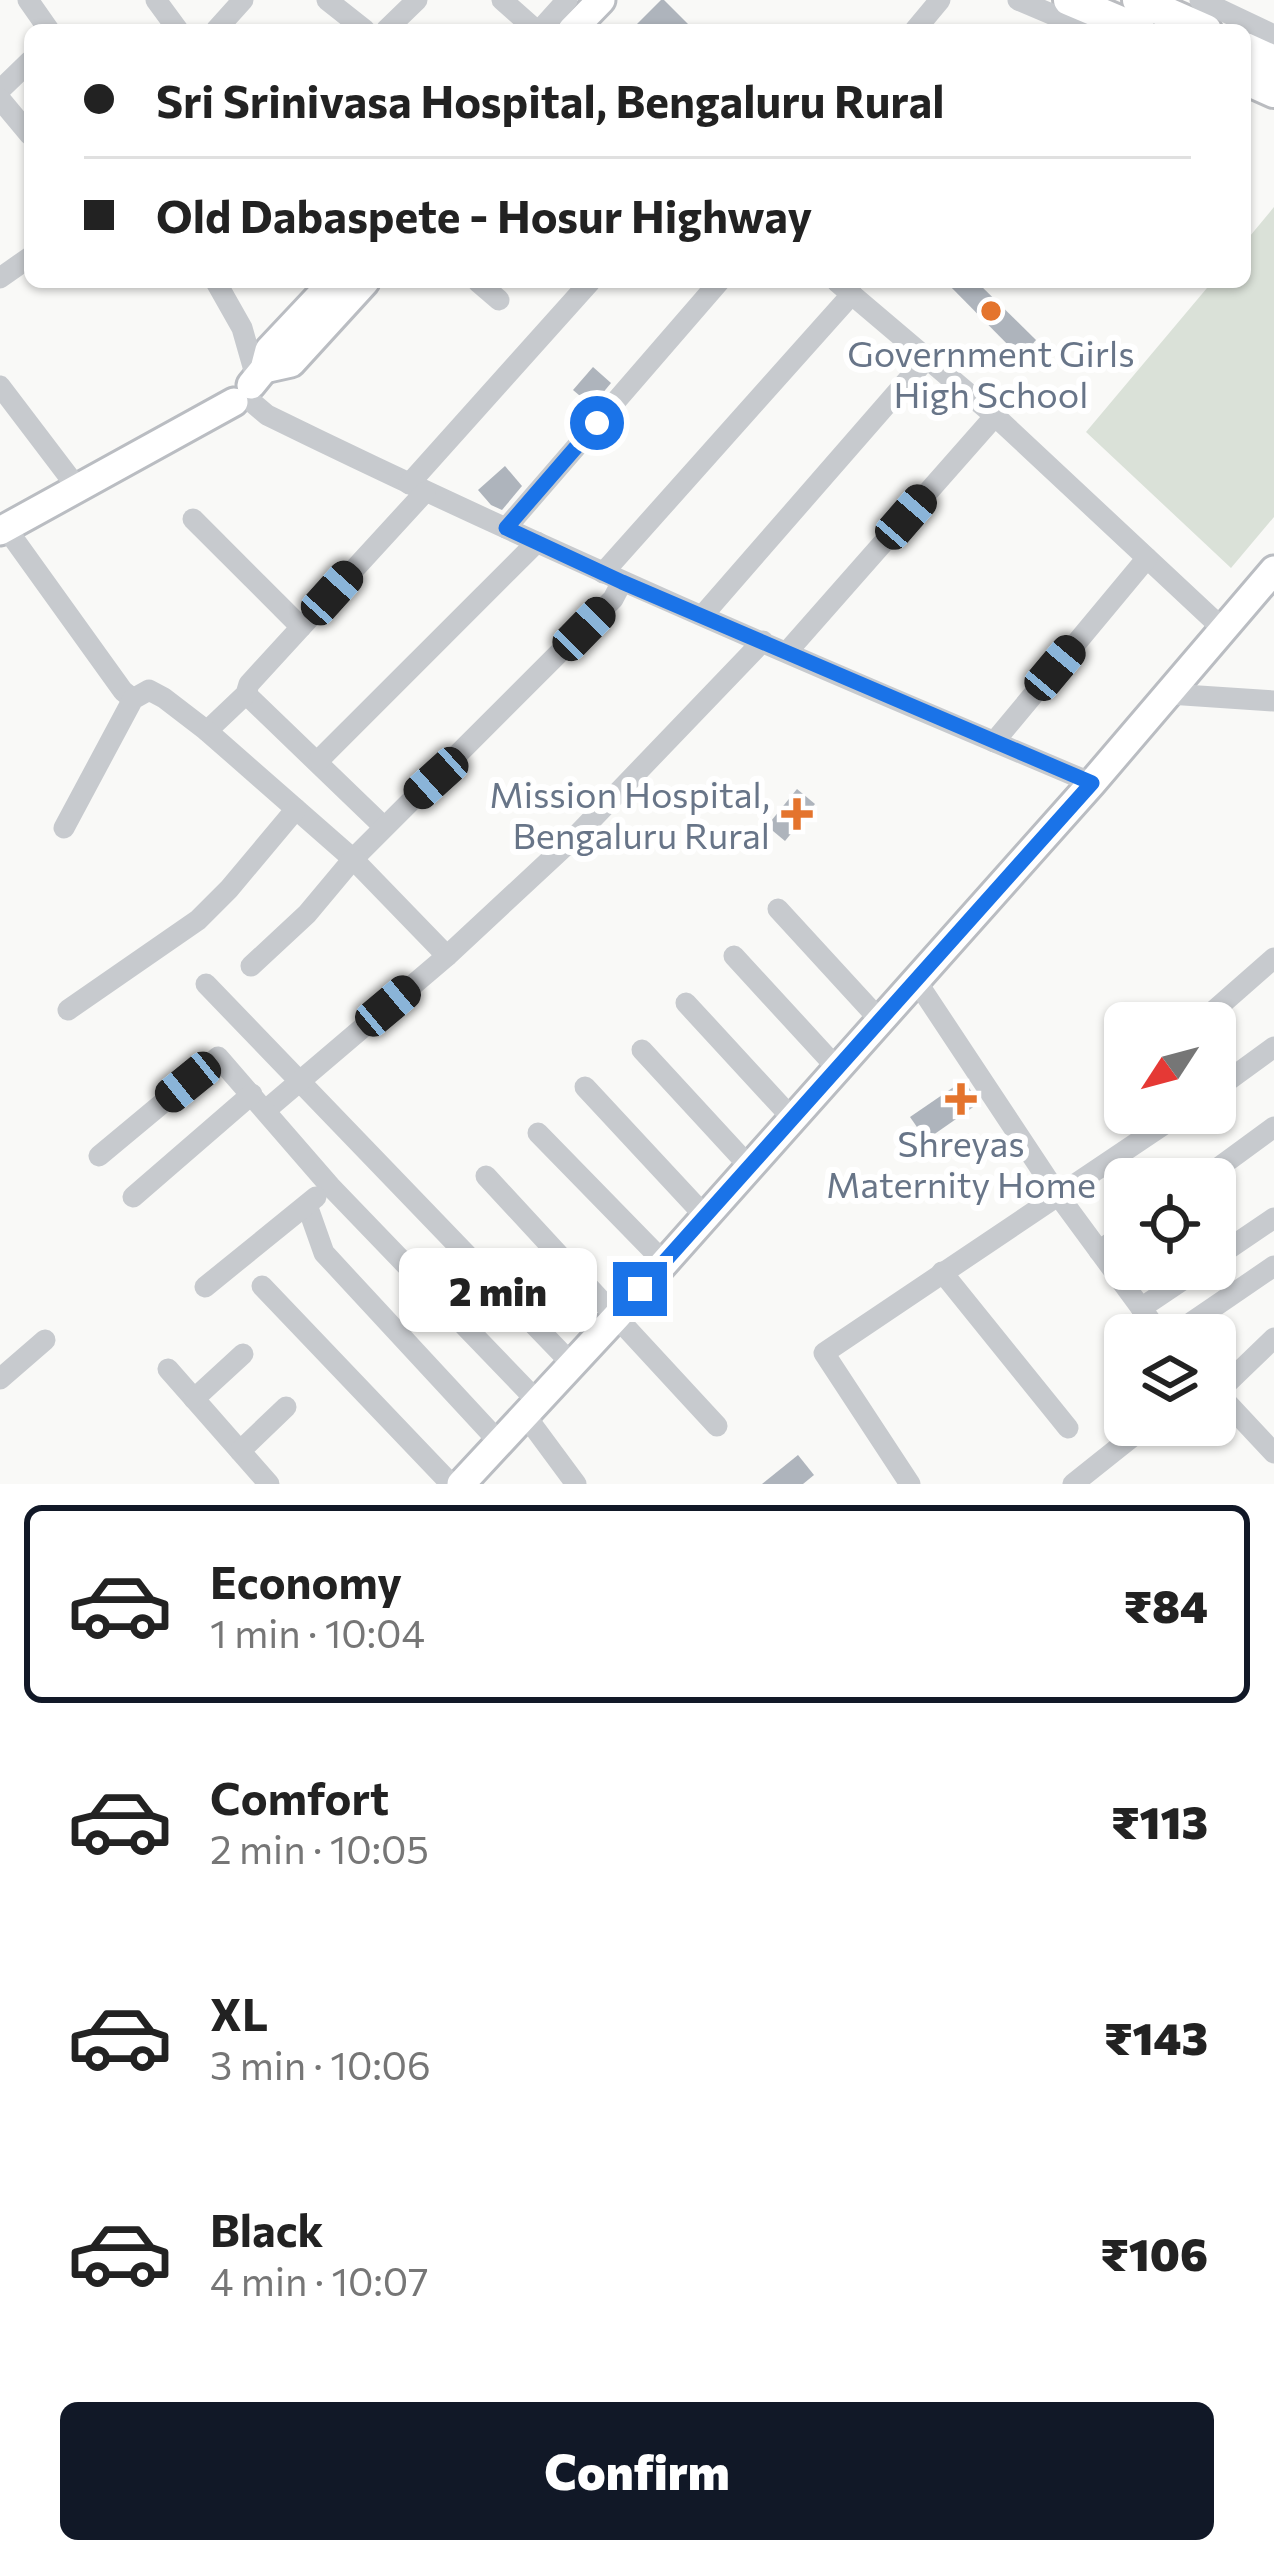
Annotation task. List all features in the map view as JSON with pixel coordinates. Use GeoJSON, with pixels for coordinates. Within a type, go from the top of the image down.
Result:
{"type":"FeatureCollection","features":[{"type":"Feature","properties":{"kind":"highway"},"geometry":{"type":"LineString","coordinates":[[1069,0],[1126,24]]}},
{"type":"Feature","properties":{"kind":"highway"},"geometry":{"type":"LineString","coordinates":[[1138,0],[1192,24]]}},
{"type":"Feature","properties":{"kind":"main road"},"geometry":{"type":"LineString","coordinates":[[561,10],[601,0]]}},
{"type":"Feature","properties":{"kind":"main road"},"geometry":{"type":"LineString","coordinates":[[603,24],[625,0]]}},
{"type":"Feature","properties":{"kind":"main road"},"geometry":{"type":"LineString","coordinates":[[252,388],[269,350],[327,288]]}},
{"type":"Feature","properties":{"kind":"main road"},"geometry":{"type":"LineString","coordinates":[[3,530],[291,363],[360,288]]}},
{"type":"Feature","properties":{"kind":"main road"},"geometry":{"type":"LineString","coordinates":[[461,1484],[1092,783],[1274,570]]}},
{"type":"Feature","properties":{"kind":"street"},"geometry":{"type":"LineString","coordinates":[[221,24],[243,0]]}},
{"type":"Feature","properties":{"kind":"street"},"geometry":{"type":"LineString","coordinates":[[327,0],[357,24]]}},
{"type":"Feature","properties":{"kind":"street"},"geometry":{"type":"LineString","coordinates":[[392,24],[416,0]]}},
{"type":"Feature","properties":{"kind":"street"},"geometry":{"type":"LineString","coordinates":[[502,0],[531,24]]}},
{"type":"Feature","properties":{"kind":"street"},"geometry":{"type":"LineString","coordinates":[[920,24],[940,0]]}},
{"type":"Feature","properties":{"kind":"street"},"geometry":{"type":"LineString","coordinates":[[1018,0],[1075,24]]}},
{"type":"Feature","properties":{"kind":"street"},"geometry":{"type":"LineString","coordinates":[[1200,0],[1251,24]]}},
{"type":"Feature","properties":{"kind":"street"},"geometry":{"type":"LineString","coordinates":[[24,68],[0,95],[24,127]]}},
{"type":"Feature","properties":{"kind":"street"},"geometry":{"type":"LineString","coordinates":[[219,288],[242,328],[252,388],[267,415],[612,578],[1092,783]]}},
{"type":"Feature","properties":{"kind":"street"},"geometry":{"type":"LineString","coordinates":[[485,288],[499,300]]}},
{"type":"Feature","properties":{"kind":"street"},"geometry":{"type":"LineString","coordinates":[[207,731],[246,694],[249,684],[585,288]]}},
{"type":"Feature","properties":{"kind":"street"},"geometry":{"type":"LineString","coordinates":[[506,528],[714,288]]}},
{"type":"Feature","properties":{"kind":"street"},"geometry":{"type":"LineString","coordinates":[[251,966],[307,914],[383,826],[613,599],[612,578],[844,288],[995,416],[1223,628]]}},
{"type":"Feature","properties":{"kind":"street"},"geometry":{"type":"LineString","coordinates":[[703,615],[927,358]]}},
{"type":"Feature","properties":{"kind":"street"},"geometry":{"type":"LineString","coordinates":[[0,386],[79,490]]}},
{"type":"Feature","properties":{"kind":"street"},"geometry":{"type":"LineString","coordinates":[[787,652],[995,416]]}},
{"type":"Feature","properties":{"kind":"street"},"geometry":{"type":"LineString","coordinates":[[193,519],[301,627]]}},
{"type":"Feature","properties":{"kind":"street"},"geometry":{"type":"LineString","coordinates":[[3,530],[133,699]]}},
{"type":"Feature","properties":{"kind":"street"},"geometry":{"type":"LineString","coordinates":[[319,760],[537,542]]}},
{"type":"Feature","properties":{"kind":"street"},"geometry":{"type":"LineString","coordinates":[[994,742],[1147,558]]}},
{"type":"Feature","properties":{"kind":"street"},"geometry":{"type":"LineString","coordinates":[[133,1197],[259,1102],[300,1082],[446,956],[575,836],[763,641]]}},
{"type":"Feature","properties":{"kind":"street"},"geometry":{"type":"LineString","coordinates":[[64,828],[133,699],[148,690],[207,731],[353,859],[446,956]]}},
{"type":"Feature","properties":{"kind":"street"},"geometry":{"type":"LineString","coordinates":[[246,694],[383,826]]}},
{"type":"Feature","properties":{"kind":"street"},"geometry":{"type":"LineString","coordinates":[[1169,694],[1274,701]]}},
{"type":"Feature","properties":{"kind":"street"},"geometry":{"type":"LineString","coordinates":[[68,1010],[198,920],[296,809]]}},
{"type":"Feature","properties":{"kind":"street"},"geometry":{"type":"LineString","coordinates":[[778,909],[879,1019]]}},
{"type":"Feature","properties":{"kind":"street"},"geometry":{"type":"LineString","coordinates":[[734,956],[836,1067]]}},
{"type":"Feature","properties":{"kind":"street"},"geometry":{"type":"LineString","coordinates":[[1224,1002],[1274,958]]}},
{"type":"Feature","properties":{"kind":"street"},"geometry":{"type":"LineString","coordinates":[[916,979],[1058,1195],[1145,1314]]}},
{"type":"Feature","properties":{"kind":"street"},"geometry":{"type":"LineString","coordinates":[[206,984],[572,1364]]}},
{"type":"Feature","properties":{"kind":"street"},"geometry":{"type":"LineString","coordinates":[[686,1003],[791,1117]]}},
{"type":"Feature","properties":{"kind":"street"},"geometry":{"type":"LineString","coordinates":[[1236,1075],[1274,1047]]}},
{"type":"Feature","properties":{"kind":"street"},"geometry":{"type":"LineString","coordinates":[[642,1050],[748,1165]]}},
{"type":"Feature","properties":{"kind":"street"},"geometry":{"type":"LineString","coordinates":[[99,1156],[218,1057],[531,1409],[576,1484]]}},
{"type":"Feature","properties":{"kind":"street"},"geometry":{"type":"LineString","coordinates":[[585,1087],[704,1215]]}},
{"type":"Feature","properties":{"kind":"street"},"geometry":{"type":"LineString","coordinates":[[1232,1158],[1274,1127]]}},
{"type":"Feature","properties":{"kind":"street"},"geometry":{"type":"LineString","coordinates":[[538,1133],[664,1261]]}},
{"type":"Feature","properties":{"kind":"street"},"geometry":{"type":"LineString","coordinates":[[910,1484],[824,1353],[1149,1134]]}},
{"type":"Feature","properties":{"kind":"street"},"geometry":{"type":"LineString","coordinates":[[486,1177],[717,1426]]}},
{"type":"Feature","properties":{"kind":"street"},"geometry":{"type":"LineString","coordinates":[[205,1287],[330,1186]]}},
{"type":"Feature","properties":{"kind":"street"},"geometry":{"type":"LineString","coordinates":[[307,1205],[324,1253],[500,1443]]}},
{"type":"Feature","properties":{"kind":"street"},"geometry":{"type":"LineString","coordinates":[[1236,1244],[1274,1218]]}},
{"type":"Feature","properties":{"kind":"street"},"geometry":{"type":"LineString","coordinates":[[1099,1251],[1104,1248]]}},
{"type":"Feature","properties":{"kind":"street"},"geometry":{"type":"LineString","coordinates":[[1204,1314],[1274,1266]]}},
{"type":"Feature","properties":{"kind":"street"},"geometry":{"type":"LineString","coordinates":[[942,1272],[1068,1428]]}},
{"type":"Feature","properties":{"kind":"street"},"geometry":{"type":"LineString","coordinates":[[262,1286],[451,1484]]}},
{"type":"Feature","properties":{"kind":"street"},"geometry":{"type":"LineString","coordinates":[[1141,1308],[1168,1290]]}},
{"type":"Feature","properties":{"kind":"street"},"geometry":{"type":"LineString","coordinates":[[1236,1373],[1274,1338]]}},
{"type":"Feature","properties":{"kind":"street"},"geometry":{"type":"LineString","coordinates":[[0,1379],[46,1340]]}},
{"type":"Feature","properties":{"kind":"street"},"geometry":{"type":"LineString","coordinates":[[194,1399],[243,1354]]}},
{"type":"Feature","properties":{"kind":"street"},"geometry":{"type":"LineString","coordinates":[[168,1369],[269,1484]]}},
{"type":"Feature","properties":{"kind":"street"},"geometry":{"type":"LineString","coordinates":[[240,1451],[286,1407]]}},
{"type":"Feature","properties":{"kind":"street"},"geometry":{"type":"LineString","coordinates":[[1236,1410],[1271,1444]]}},
{"type":"Feature","properties":{"kind":"street"},"geometry":{"type":"LineString","coordinates":[[1073,1484],[1121,1446]]}},
{"type":"Feature","properties":{"kind":"shaded area"},"geometry":{"type":"Polygon","coordinates":[[[1274,207],[1274,517],[1231,568],[1086,432],[1207,288],[1251,288],[1251,235],[1274,207]]]}},
{"type":"Feature","properties":{"kind":"building"},"geometry":{"type":"Polygon","coordinates":[[[664,0],[688,24],[637,24],[664,0]]]}},
{"type":"Feature","properties":{"kind":"building","name":"Government Girls High School"},"geometry":{"type":"Polygon","coordinates":[[[952,288],[983,288],[1036,340],[1021,358],[952,288]]]}},
{"type":"Feature","properties":{"kind":"building"},"geometry":{"type":"Polygon","coordinates":[[[593,367],[611,383],[592,406],[573,390],[593,367]]]}},
{"type":"Feature","properties":{"kind":"building"},"geometry":{"type":"Polygon","coordinates":[[[505,466],[522,486],[502,510],[478,490],[505,466]]]}},
{"type":"Feature","properties":{"kind":"building"},"geometry":{"type":"Polygon","coordinates":[[[797,789],[815,804],[785,841],[767,826],[797,789]]]}},
{"type":"Feature","properties":{"kind":"building"},"geometry":{"type":"Polygon","coordinates":[[[964,1080],[979,1103],[926,1140],[910,1117],[964,1080]]]}},
{"type":"Feature","properties":{"kind":"building"},"geometry":{"type":"Polygon","coordinates":[[[798,1455],[814,1475],[803,1484],[762,1484],[798,1455]]]}},
{"type":"Feature","properties":{"kind":"place","name":"Government Girls High School"},"geometry":{"type":"Point","coordinates":[991,311]}},
{"type":"Feature","properties":{"kind":"place","name":"Mission Hospital, Bengaluru Rural"},"geometry":{"type":"Point","coordinates":[797,814]}},
{"type":"Feature","properties":{"kind":"place","name":"Shreyas Maternity Home"},"geometry":{"type":"Point","coordinates":[961,1099]}},
{"type":"Feature","properties":{"kind":"route"},"geometry":{"type":"LineString","coordinates":[[597,423],[506,528],[1092,783],[640,1289]]}}]}
